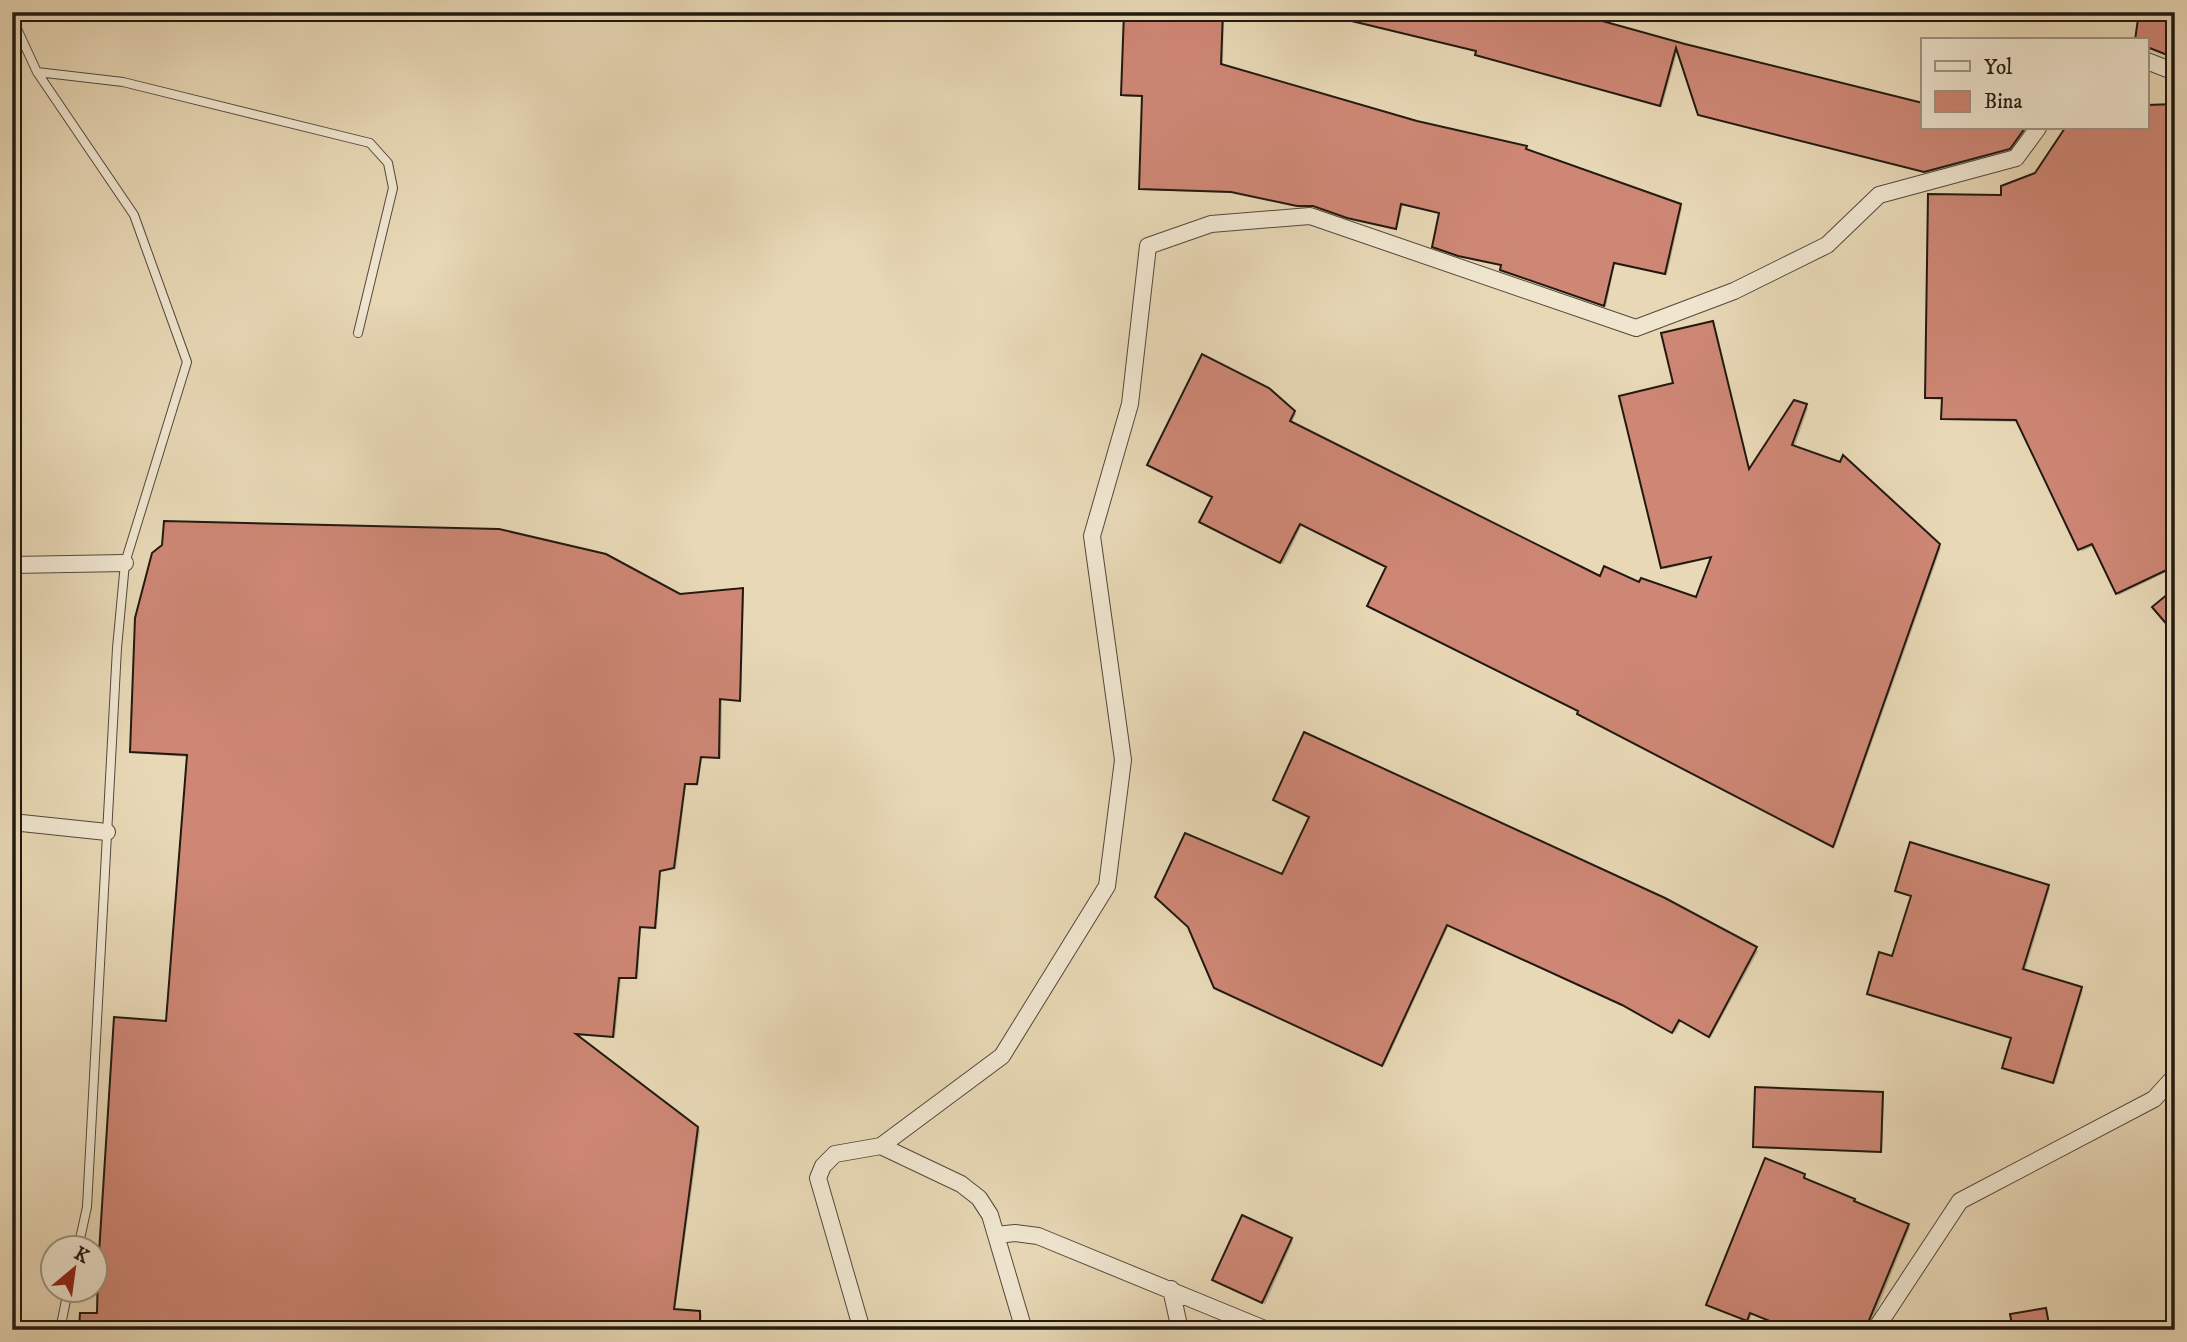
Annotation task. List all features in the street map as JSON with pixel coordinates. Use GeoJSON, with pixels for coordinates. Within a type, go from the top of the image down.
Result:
{"type":"FeatureCollection","features":[{"type":"Feature","properties":{"kind":"street"},"geometry":{"type":"LineString","coordinates":[[2148,61],[2175,72]]}},
{"type":"Feature","properties":{"kind":"street"},"geometry":{"type":"LineString","coordinates":[[862,1330],[818,1178],[823,1166],[835,1154],[881,1146],[1002,1056],[1107,886],[1123,761],[1092,536],[1130,404],[1148,246],[1211,224],[1310,216],[1636,328],[1734,290],[1827,244],[1879,195],[2016,158],[2037,130]]}},
{"type":"Feature","properties":{"kind":"street"},"geometry":{"type":"LineString","coordinates":[[12,565],[125,563]]}},
{"type":"Feature","properties":{"kind":"street"},"geometry":{"type":"LineString","coordinates":[[12,822],[107,832]]}},
{"type":"Feature","properties":{"kind":"street"},"geometry":{"type":"LineString","coordinates":[[1875,1330],[1960,1201],[2154,1099],[2175,1076]]}},
{"type":"Feature","properties":{"kind":"street"},"geometry":{"type":"LineString","coordinates":[[881,1146],[971,1190],[985,1206],[1024,1330]]}},
{"type":"Feature","properties":{"kind":"street"},"geometry":{"type":"LineString","coordinates":[[996,1235],[1014,1233],[1038,1236],[1267,1330]]}},
{"type":"Feature","properties":{"kind":"street"},"geometry":{"type":"LineString","coordinates":[[1171,1289],[1180,1330]]}},
{"type":"Feature","properties":{"kind":"lane"},"geometry":{"type":"LineString","coordinates":[[12,18],[37,72],[135,215],[187,362],[125,563],[117,648],[87,1207],[81,1234]]}},
{"type":"Feature","properties":{"kind":"lane"},"geometry":{"type":"LineString","coordinates":[[37,72],[123,82],[370,143],[388,163],[393,188],[358,333]]}},
{"type":"Feature","properties":{"kind":"lane"},"geometry":{"type":"LineString","coordinates":[[60,1330],[65,1304]]}},
{"type":"Feature","properties":{"kind":"building"},"geometry":{"type":"Polygon","coordinates":[[[1124,12],[1223,12],[1221,64],[1417,121],[1527,146],[1526,149],[1681,204],[1665,274],[1614,263],[1604,306],[1500,270],[1501,265],[1458,256],[1432,247],[1439,213],[1401,204],[1396,229],[1347,218],[1313,206],[1297,206],[1231,192],[1139,189],[1142,96],[1121,95],[1124,12]]]}},
{"type":"Feature","properties":{"kind":"building"},"geometry":{"type":"Polygon","coordinates":[[[1340,12],[1570,12],[1685,44],[1921,103],[1921,130],[2024,130],[2010,149],[1924,172],[1698,115],[1676,48],[1660,106],[1475,55],[1476,51],[1339,18],[1340,12]]]}},
{"type":"Feature","properties":{"kind":"building"},"geometry":{"type":"Polygon","coordinates":[[[2139,12],[2175,12],[2175,58],[2148,47],[2148,38],[2135,38],[2139,12]]]}},
{"type":"Feature","properties":{"kind":"building"},"geometry":{"type":"Polygon","coordinates":[[[2175,104],[2175,566],[2116,594],[2092,544],[2078,550],[2016,420],[1941,419],[1942,398],[1925,398],[1928,194],[2001,195],[2001,186],[2035,173],[2064,130],[2148,130],[2148,105],[2175,104]]]}},
{"type":"Feature","properties":{"kind":"building"},"geometry":{"type":"Polygon","coordinates":[[[1713,321],[1749,469],[1794,400],[1807,404],[1792,445],[1840,462],[1843,455],[1940,544],[1833,847],[1577,714],[1578,711],[1367,606],[1386,567],[1300,524],[1280,563],[1199,522],[1212,497],[1147,465],[1202,354],[1269,388],[1295,411],[1290,421],[1600,576],[1604,566],[1639,582],[1641,578],[1696,597],[1711,557],[1661,568],[1619,396],[1673,383],[1661,333],[1713,321]]]}},
{"type":"Feature","properties":{"kind":"building"},"geometry":{"type":"Polygon","coordinates":[[[164,521],[499,529],[606,554],[680,594],[743,588],[740,701],[720,699],[719,758],[701,757],[697,784],[685,784],[674,868],[660,871],[655,928],[640,927],[636,978],[619,978],[613,1037],[576,1034],[698,1127],[674,1309],[700,1311],[700,1330],[79,1330],[80,1313],[97,1313],[97,1304],[108,1304],[108,1234],[100,1234],[114,1017],[166,1021],[187,755],[130,752],[135,618],[152,553],[162,545],[164,521]]]}},
{"type":"Feature","properties":{"kind":"building"},"geometry":{"type":"Polygon","coordinates":[[[2175,588],[2175,634],[2152,607],[2175,588]]]}},
{"type":"Feature","properties":{"kind":"building"},"geometry":{"type":"Polygon","coordinates":[[[1304,732],[1665,898],[1757,947],[1709,1037],[1679,1020],[1672,1033],[1622,1005],[1447,925],[1382,1066],[1214,988],[1188,927],[1155,897],[1185,833],[1282,874],[1309,817],[1273,800],[1304,732]]]}},
{"type":"Feature","properties":{"kind":"building"},"geometry":{"type":"Polygon","coordinates":[[[1910,842],[2049,885],[2023,969],[2082,987],[2053,1083],[2002,1068],[2011,1038],[1867,994],[1879,952],[1892,956],[1911,896],[1895,891],[1910,842]]]}},
{"type":"Feature","properties":{"kind":"building"},"geometry":{"type":"Polygon","coordinates":[[[1755,1087],[1883,1092],[1881,1152],[1753,1147],[1755,1087]]]}},
{"type":"Feature","properties":{"kind":"building"},"geometry":{"type":"Polygon","coordinates":[[[1765,1158],[1805,1174],[1804,1178],[1909,1224],[1865,1330],[1792,1330],[1750,1313],[1747,1321],[1706,1305],[1765,1158]]]}},
{"type":"Feature","properties":{"kind":"building"},"geometry":{"type":"Polygon","coordinates":[[[1242,1215],[1292,1238],[1262,1303],[1212,1280],[1242,1215]]]}},
{"type":"Feature","properties":{"kind":"building"},"geometry":{"type":"Polygon","coordinates":[[[2046,1308],[2050,1330],[2013,1330],[2010,1314],[2046,1308]]]}}]}
